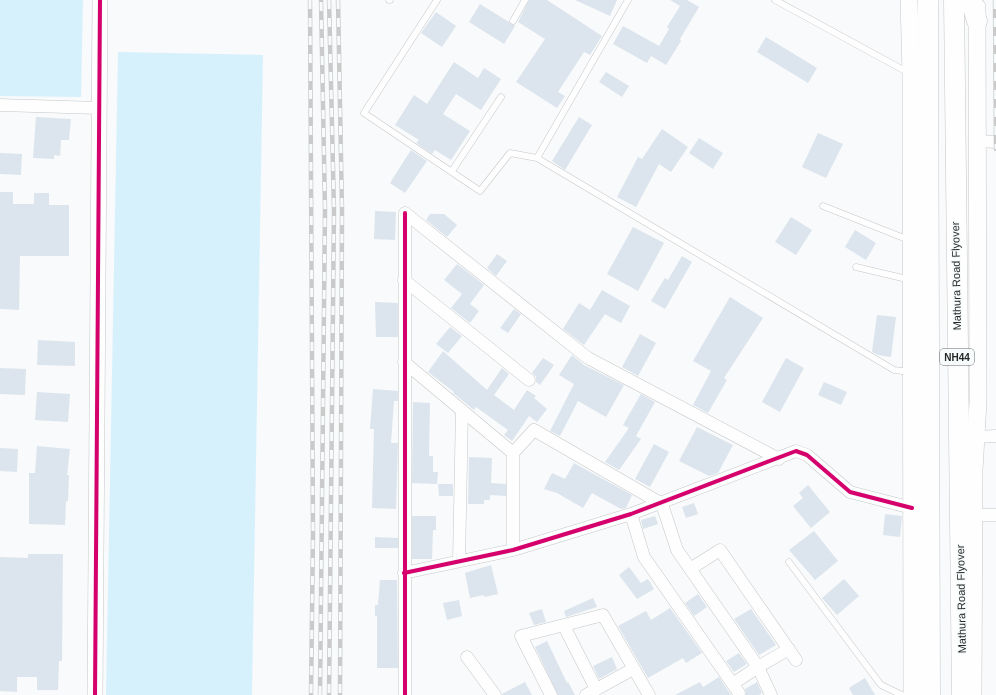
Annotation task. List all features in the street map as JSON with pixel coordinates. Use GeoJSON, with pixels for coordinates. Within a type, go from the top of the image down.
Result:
{"type":"FeatureCollection","features":[{"type":"Feature","properties":{"kind":"highway","name":"NH44"},"geometry":{"type":"LineString","coordinates":[[928,0],[930,695]]}},
{"type":"Feature","properties":{"kind":"highway"},"geometry":{"type":"LineString","coordinates":[[971,0],[977,21]]}},
{"type":"Feature","properties":{"kind":"highway","name":"Mathura Road Flyover"},"geometry":{"type":"LineString","coordinates":[[954,9],[962,695]]}},
{"type":"Feature","properties":{"kind":"main road"},"geometry":{"type":"LineString","coordinates":[[909,0],[912,242],[912,695]]}},
{"type":"Feature","properties":{"kind":"main road"},"geometry":{"type":"LineString","coordinates":[[973,695],[974,516],[978,402],[977,0]]}},
{"type":"Feature","properties":{"kind":"main road"},"geometry":{"type":"LineString","coordinates":[[973,659],[979,686],[979,695]]}},
{"type":"Feature","properties":{"kind":"street"},"geometry":{"type":"LineString","coordinates":[[94,695],[100,0]]}},
{"type":"Feature","properties":{"kind":"street"},"geometry":{"type":"LineString","coordinates":[[0,105],[99,108]]}},
{"type":"Feature","properties":{"kind":"street"},"geometry":{"type":"LineString","coordinates":[[978,141],[996,142]]}},
{"type":"Feature","properties":{"kind":"street"},"geometry":{"type":"LineString","coordinates":[[405,695],[405,212],[588,358],[779,458]]}},
{"type":"Feature","properties":{"kind":"street"},"geometry":{"type":"LineString","coordinates":[[404,280],[529,380]]}},
{"type":"Feature","properties":{"kind":"street"},"geometry":{"type":"LineString","coordinates":[[404,362],[513,453]]}},
{"type":"Feature","properties":{"kind":"street"},"geometry":{"type":"LineString","coordinates":[[459,561],[462,410]]}},
{"type":"Feature","properties":{"kind":"street"},"geometry":{"type":"LineString","coordinates":[[513,550],[513,453],[534,430],[662,504],[677,550],[758,667],[771,695]]}},
{"type":"Feature","properties":{"kind":"street"},"geometry":{"type":"LineString","coordinates":[[976,437],[996,436]]}},
{"type":"Feature","properties":{"kind":"street"},"geometry":{"type":"LineString","coordinates":[[404,573],[513,550],[631,514],[662,504],[796,451],[802,453],[819,465],[850,492],[912,508]]}},
{"type":"Feature","properties":{"kind":"street"},"geometry":{"type":"LineString","coordinates":[[631,514],[644,557],[736,688],[758,667],[789,649]]}},
{"type":"Feature","properties":{"kind":"street"},"geometry":{"type":"LineString","coordinates":[[974,516],[996,515]]}},
{"type":"Feature","properties":{"kind":"street"},"geometry":{"type":"LineString","coordinates":[[690,569],[720,550],[796,660]]}},
{"type":"Feature","properties":{"kind":"street"},"geometry":{"type":"LineString","coordinates":[[551,695],[521,636],[603,616],[649,695]]}},
{"type":"Feature","properties":{"kind":"street"},"geometry":{"type":"LineString","coordinates":[[564,626],[591,692],[633,669]]}},
{"type":"Feature","properties":{"kind":"street"},"geometry":{"type":"LineString","coordinates":[[467,657],[495,695]]}},
{"type":"Feature","properties":{"kind":"lane"},"geometry":{"type":"LineString","coordinates":[[437,0],[364,113],[480,191],[510,153],[537,158],[894,370],[912,372]]}},
{"type":"Feature","properties":{"kind":"lane"},"geometry":{"type":"LineString","coordinates":[[513,20],[525,0]]}},
{"type":"Feature","properties":{"kind":"lane"},"geometry":{"type":"LineString","coordinates":[[537,158],[628,0]]}},
{"type":"Feature","properties":{"kind":"lane"},"geometry":{"type":"LineString","coordinates":[[775,0],[911,74]]}},
{"type":"Feature","properties":{"kind":"lane"},"geometry":{"type":"LineString","coordinates":[[452,171],[501,97]]}},
{"type":"Feature","properties":{"kind":"lane"},"geometry":{"type":"LineString","coordinates":[[823,206],[912,242]]}},
{"type":"Feature","properties":{"kind":"lane"},"geometry":{"type":"LineString","coordinates":[[856,267],[912,281]]}},
{"type":"Feature","properties":{"kind":"lane"},"geometry":{"type":"LineString","coordinates":[[789,562],[881,685],[902,695]]}},
{"type":"Feature","properties":{"kind":"shaded area"},"geometry":{"type":"Polygon","coordinates":[[[0,0],[83,0],[81,97],[0,96],[0,0]]]}},
{"type":"Feature","properties":{"kind":"shaded area"},"geometry":{"type":"Polygon","coordinates":[[[118,52],[263,55],[252,695],[106,695],[118,52]]]}},
{"type":"Feature","properties":{"kind":"building"},"geometry":{"type":"Polygon","coordinates":[[[529,0],[547,0],[602,36],[590,55],[584,52],[558,92],[565,96],[557,108],[516,82],[545,39],[518,22],[529,0]]]}},
{"type":"Feature","properties":{"kind":"building"},"geometry":{"type":"Polygon","coordinates":[[[575,0],[617,0],[610,16],[575,0]]]}},
{"type":"Feature","properties":{"kind":"building"},"geometry":{"type":"Polygon","coordinates":[[[670,0],[687,0],[699,7],[666,65],[651,56],[647,63],[613,44],[623,26],[659,46],[669,29],[667,27],[680,6],[670,0]]]}},
{"type":"Feature","properties":{"kind":"building"},"geometry":{"type":"Polygon","coordinates":[[[480,4],[515,26],[504,44],[469,22],[480,4]]]}},
{"type":"Feature","properties":{"kind":"building"},"geometry":{"type":"Polygon","coordinates":[[[436,12],[456,26],[442,47],[421,33],[436,12]]]}},
{"type":"Feature","properties":{"kind":"building"},"geometry":{"type":"Polygon","coordinates":[[[766,37],[817,68],[808,83],[757,52],[766,37]]]}},
{"type":"Feature","properties":{"kind":"building"},"geometry":{"type":"Polygon","coordinates":[[[454,62],[478,78],[484,68],[501,79],[481,110],[456,94],[443,114],[470,131],[451,160],[435,150],[432,154],[416,143],[419,140],[395,125],[414,95],[427,104],[454,62]]]}},
{"type":"Feature","properties":{"kind":"building"},"geometry":{"type":"Polygon","coordinates":[[[606,72],[629,86],[622,97],[599,82],[606,72]]]}},
{"type":"Feature","properties":{"kind":"building"},"geometry":{"type":"Polygon","coordinates":[[[36,117],[71,119],[69,140],[61,140],[60,156],[54,155],[54,159],[33,158],[36,117]]]}},
{"type":"Feature","properties":{"kind":"building"},"geometry":{"type":"Polygon","coordinates":[[[579,117],[592,125],[565,170],[552,161],[579,117]]]}},
{"type":"Feature","properties":{"kind":"building"},"geometry":{"type":"Polygon","coordinates":[[[662,129],[688,147],[671,172],[659,164],[636,207],[617,197],[638,157],[642,159],[662,129]]]}},
{"type":"Feature","properties":{"kind":"building"},"geometry":{"type":"Polygon","coordinates":[[[818,133],[843,144],[826,178],[802,167],[818,133]]]}},
{"type":"Feature","properties":{"kind":"building"},"geometry":{"type":"Polygon","coordinates":[[[699,138],[723,153],[713,169],[689,153],[699,138]]]}},
{"type":"Feature","properties":{"kind":"building"},"geometry":{"type":"Polygon","coordinates":[[[411,150],[427,161],[405,193],[390,183],[411,150]]]}},
{"type":"Feature","properties":{"kind":"building"},"geometry":{"type":"Polygon","coordinates":[[[0,153],[22,154],[21,175],[0,174],[0,153]]]}},
{"type":"Feature","properties":{"kind":"building"},"geometry":{"type":"Polygon","coordinates":[[[0,192],[13,192],[13,204],[34,204],[34,193],[49,193],[49,205],[69,205],[69,256],[20,256],[19,310],[0,309],[0,192]]]}},
{"type":"Feature","properties":{"kind":"building"},"geometry":{"type":"Polygon","coordinates":[[[375,211],[396,212],[395,240],[374,239],[375,211]]]}},
{"type":"Feature","properties":{"kind":"building"},"geometry":{"type":"Polygon","coordinates":[[[430,214],[444,214],[457,225],[447,237],[426,220],[430,214]]]}},
{"type":"Feature","properties":{"kind":"building"},"geometry":{"type":"Polygon","coordinates":[[[791,217],[812,230],[796,255],[775,242],[791,217]]]}},
{"type":"Feature","properties":{"kind":"building"},"geometry":{"type":"Polygon","coordinates":[[[633,227],[664,243],[638,291],[607,274],[633,227]]]}},
{"type":"Feature","properties":{"kind":"building"},"geometry":{"type":"Polygon","coordinates":[[[855,230],[876,243],[866,260],[845,247],[855,230]]]}},
{"type":"Feature","properties":{"kind":"building"},"geometry":{"type":"Polygon","coordinates":[[[497,254],[507,261],[496,276],[487,268],[497,254]]]}},
{"type":"Feature","properties":{"kind":"building"},"geometry":{"type":"Polygon","coordinates":[[[682,256],[692,262],[665,309],[651,301],[665,278],[668,280],[682,256]]]}},
{"type":"Feature","properties":{"kind":"building"},"geometry":{"type":"Polygon","coordinates":[[[457,264],[484,285],[470,304],[479,311],[470,323],[451,308],[462,294],[444,280],[457,264]]]}},
{"type":"Feature","properties":{"kind":"building"},"geometry":{"type":"Polygon","coordinates":[[[602,290],[630,306],[621,323],[605,314],[584,345],[563,329],[579,303],[590,310],[602,290]]]}},
{"type":"Feature","properties":{"kind":"building"},"geometry":{"type":"Polygon","coordinates":[[[730,297],[763,318],[724,378],[727,380],[708,413],[693,405],[711,371],[693,361],[730,297]]]}},
{"type":"Feature","properties":{"kind":"building"},"geometry":{"type":"Polygon","coordinates":[[[375,302],[398,303],[398,337],[376,337],[375,302]]]}},
{"type":"Feature","properties":{"kind":"building"},"geometry":{"type":"Polygon","coordinates":[[[514,309],[521,314],[508,333],[500,328],[514,309]]]}},
{"type":"Feature","properties":{"kind":"building"},"geometry":{"type":"Polygon","coordinates":[[[877,315],[896,317],[891,357],[878,355],[872,352],[877,315]]]}},
{"type":"Feature","properties":{"kind":"building"},"geometry":{"type":"Polygon","coordinates":[[[450,327],[462,336],[448,353],[436,344],[450,327]]]}},
{"type":"Feature","properties":{"kind":"building"},"geometry":{"type":"Polygon","coordinates":[[[640,334],[656,343],[638,376],[622,367],[640,334]]]}},
{"type":"Feature","properties":{"kind":"building"},"geometry":{"type":"Polygon","coordinates":[[[38,340],[75,342],[75,366],[37,365],[38,340]]]}},
{"type":"Feature","properties":{"kind":"building"},"geometry":{"type":"Polygon","coordinates":[[[443,351],[487,390],[502,368],[509,374],[494,395],[514,410],[527,390],[536,396],[534,398],[547,409],[537,422],[529,416],[512,441],[504,435],[508,430],[476,407],[474,410],[428,372],[443,351]]]}},
{"type":"Feature","properties":{"kind":"building"},"geometry":{"type":"Polygon","coordinates":[[[572,355],[584,365],[624,385],[606,417],[578,401],[560,436],[550,431],[574,384],[559,375],[572,355]]]}},
{"type":"Feature","properties":{"kind":"building"},"geometry":{"type":"Polygon","coordinates":[[[543,358],[554,365],[540,385],[536,382],[536,377],[532,373],[543,358]]]}},
{"type":"Feature","properties":{"kind":"building"},"geometry":{"type":"Polygon","coordinates":[[[786,358],[804,368],[780,412],[762,402],[786,358]]]}},
{"type":"Feature","properties":{"kind":"building"},"geometry":{"type":"Polygon","coordinates":[[[0,368],[26,369],[25,395],[0,394],[0,368]]]}},
{"type":"Feature","properties":{"kind":"building"},"geometry":{"type":"Polygon","coordinates":[[[824,382],[847,392],[841,405],[818,395],[824,382]]]}},
{"type":"Feature","properties":{"kind":"building"},"geometry":{"type":"Polygon","coordinates":[[[373,389],[398,391],[398,401],[394,401],[391,443],[398,443],[396,509],[372,508],[374,429],[370,429],[373,389]]]}},
{"type":"Feature","properties":{"kind":"building"},"geometry":{"type":"Polygon","coordinates":[[[37,392],[70,394],[68,422],[35,420],[37,392]]]}},
{"type":"Feature","properties":{"kind":"building"},"geometry":{"type":"Polygon","coordinates":[[[641,394],[655,402],[636,436],[641,439],[619,470],[605,462],[629,428],[623,425],[641,394]]]}},
{"type":"Feature","properties":{"kind":"building"},"geometry":{"type":"Polygon","coordinates":[[[413,402],[430,403],[429,456],[433,456],[433,472],[438,472],[437,484],[412,483],[413,402]]]}},
{"type":"Feature","properties":{"kind":"building"},"geometry":{"type":"Polygon","coordinates":[[[697,427],[733,445],[718,473],[709,476],[679,461],[697,427]]]}},
{"type":"Feature","properties":{"kind":"building"},"geometry":{"type":"Polygon","coordinates":[[[654,444],[669,452],[650,487],[635,479],[654,444]]]}},
{"type":"Feature","properties":{"kind":"building"},"geometry":{"type":"Polygon","coordinates":[[[37,446],[70,449],[67,475],[69,475],[68,501],[66,501],[65,525],[29,524],[29,473],[35,473],[37,446]]]}},
{"type":"Feature","properties":{"kind":"building"},"geometry":{"type":"Polygon","coordinates":[[[0,448],[18,449],[17,472],[0,471],[0,448]]]}},
{"type":"Feature","properties":{"kind":"building"},"geometry":{"type":"Polygon","coordinates":[[[469,457],[492,458],[491,483],[506,484],[506,496],[490,495],[490,500],[484,500],[484,504],[468,504],[469,457]]]}},
{"type":"Feature","properties":{"kind":"building"},"geometry":{"type":"Polygon","coordinates":[[[574,463],[632,495],[626,508],[621,509],[592,493],[583,508],[557,493],[544,489],[552,473],[565,479],[574,463]]]}},
{"type":"Feature","properties":{"kind":"building"},"geometry":{"type":"Polygon","coordinates":[[[438,484],[453,484],[453,496],[439,496],[438,484]]]}},
{"type":"Feature","properties":{"kind":"building"},"geometry":{"type":"Polygon","coordinates":[[[808,485],[830,512],[811,528],[793,506],[803,498],[799,493],[808,485]]]}},
{"type":"Feature","properties":{"kind":"building"},"geometry":{"type":"Polygon","coordinates":[[[694,503],[698,514],[686,518],[682,507],[694,503]]]}},
{"type":"Feature","properties":{"kind":"building"},"geometry":{"type":"Polygon","coordinates":[[[885,514],[902,516],[900,537],[883,535],[885,514]]]}},
{"type":"Feature","properties":{"kind":"building"},"geometry":{"type":"Polygon","coordinates":[[[412,516],[436,516],[436,530],[433,530],[432,559],[412,559],[412,516]]]}},
{"type":"Feature","properties":{"kind":"building"},"geometry":{"type":"Polygon","coordinates":[[[655,516],[658,524],[643,529],[641,520],[655,516]]]}},
{"type":"Feature","properties":{"kind":"building"},"geometry":{"type":"Polygon","coordinates":[[[814,531],[838,561],[815,580],[789,550],[814,531]]]}},
{"type":"Feature","properties":{"kind":"building"},"geometry":{"type":"Polygon","coordinates":[[[375,537],[398,538],[398,548],[375,548],[375,537]]]}},
{"type":"Feature","properties":{"kind":"building"},"geometry":{"type":"Polygon","coordinates":[[[28,554],[63,554],[62,661],[59,661],[58,690],[37,690],[37,677],[17,677],[17,692],[0,691],[0,557],[28,558],[28,554]]]}},
{"type":"Feature","properties":{"kind":"building"},"geometry":{"type":"Polygon","coordinates":[[[491,565],[498,594],[470,598],[465,573],[491,565]]]}},
{"type":"Feature","properties":{"kind":"building"},"geometry":{"type":"Polygon","coordinates":[[[629,567],[641,583],[648,579],[654,589],[637,599],[619,575],[629,567]]]}},
{"type":"Feature","properties":{"kind":"building"},"geometry":{"type":"Polygon","coordinates":[[[844,579],[859,596],[837,615],[822,598],[844,579]]]}},
{"type":"Feature","properties":{"kind":"building"},"geometry":{"type":"Polygon","coordinates":[[[380,580],[397,580],[398,668],[377,668],[377,616],[375,616],[375,605],[378,605],[380,580]]]}},
{"type":"Feature","properties":{"kind":"building"},"geometry":{"type":"Polygon","coordinates":[[[698,594],[707,607],[694,616],[685,603],[698,594]]]}},
{"type":"Feature","properties":{"kind":"building"},"geometry":{"type":"Polygon","coordinates":[[[593,598],[597,607],[566,617],[564,611],[593,598]]]}},
{"type":"Feature","properties":{"kind":"building"},"geometry":{"type":"Polygon","coordinates":[[[459,600],[462,616],[447,620],[443,603],[459,600]]]}},
{"type":"Feature","properties":{"kind":"building"},"geometry":{"type":"Polygon","coordinates":[[[670,608],[702,653],[686,663],[683,658],[648,678],[618,626],[646,611],[651,620],[670,608]]]}},
{"type":"Feature","properties":{"kind":"building"},"geometry":{"type":"Polygon","coordinates":[[[542,609],[546,622],[534,625],[529,613],[542,609]]]}},
{"type":"Feature","properties":{"kind":"building"},"geometry":{"type":"Polygon","coordinates":[[[751,609],[776,645],[759,655],[734,619],[751,609]]]}},
{"type":"Feature","properties":{"kind":"building"},"geometry":{"type":"Polygon","coordinates":[[[547,641],[567,683],[568,682],[575,695],[558,695],[535,647],[547,641]]]}},
{"type":"Feature","properties":{"kind":"building"},"geometry":{"type":"Polygon","coordinates":[[[739,653],[747,664],[734,672],[726,661],[739,653]]]}},
{"type":"Feature","properties":{"kind":"building"},"geometry":{"type":"Polygon","coordinates":[[[612,657],[617,669],[599,679],[593,666],[612,657]]]}},
{"type":"Feature","properties":{"kind":"building"},"geometry":{"type":"Polygon","coordinates":[[[719,677],[731,695],[675,695],[700,682],[703,687],[719,677]]]}},
{"type":"Feature","properties":{"kind":"building"},"geometry":{"type":"Polygon","coordinates":[[[865,678],[875,695],[853,695],[849,688],[865,678]]]}},
{"type":"Feature","properties":{"kind":"building"},"geometry":{"type":"Polygon","coordinates":[[[525,682],[532,695],[502,695],[502,694],[525,682]]]}},
{"type":"Feature","properties":{"kind":"building"},"geometry":{"type":"Polygon","coordinates":[[[757,682],[762,693],[759,695],[746,695],[745,689],[757,682]]]}},
{"type":"Feature","properties":{"kind":"railway"},"geometry":{"type":"LineString","coordinates":[[310,0],[313,534],[311,695]]}},
{"type":"Feature","properties":{"kind":"railway"},"geometry":{"type":"LineString","coordinates":[[320,695],[325,210],[321,0]]}},
{"type":"Feature","properties":{"kind":"railway"},"geometry":{"type":"LineString","coordinates":[[329,0],[334,210],[329,695]]}},
{"type":"Feature","properties":{"kind":"railway"},"geometry":{"type":"LineString","coordinates":[[338,0],[342,210],[340,695]]}},
{"type":"Feature","properties":{"kind":"railway"},"geometry":{"type":"LineString","coordinates":[[995,0],[996,149]]}},
{"type":"Feature","properties":{"kind":"cycle path"},"geometry":{"type":"LineString","coordinates":[[95,695],[100,0]]}},
{"type":"Feature","properties":{"kind":"cycle path"},"geometry":{"type":"LineString","coordinates":[[405,213],[405,695]]}},
{"type":"Feature","properties":{"kind":"cycle path"},"geometry":{"type":"LineString","coordinates":[[404,573],[513,550],[631,514],[796,451],[807,455],[850,492],[912,508]]}}]}
